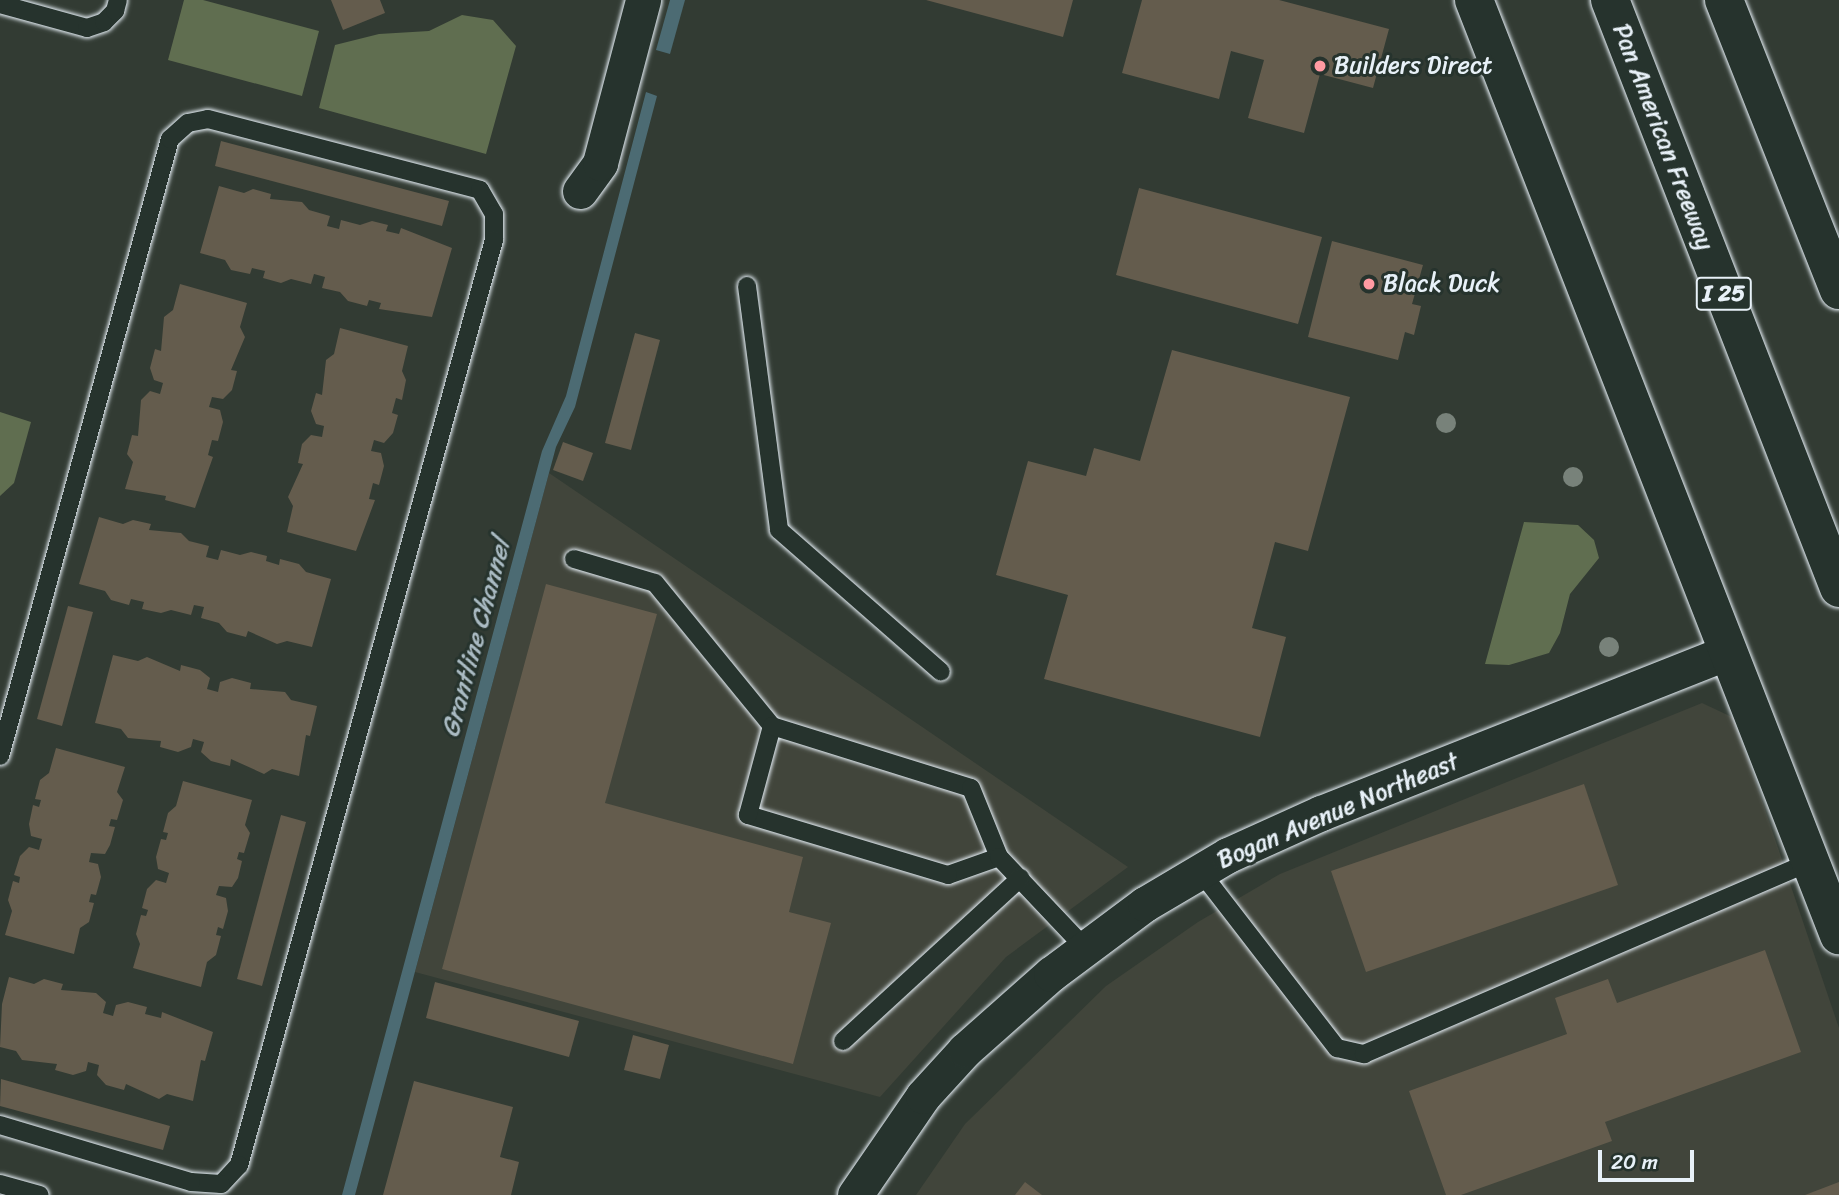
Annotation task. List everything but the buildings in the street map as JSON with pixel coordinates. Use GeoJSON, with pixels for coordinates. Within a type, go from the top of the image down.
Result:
{"type":"FeatureCollection","features":[{"type":"Feature","properties":{"kind":"main road"},"geometry":{"type":"LineString","coordinates":[[1474,0],[1726,653],[1839,935]]}},
{"type":"Feature","properties":{"kind":"main road","name":"Pan American Freeway"},"geometry":{"type":"LineString","coordinates":[[1610,0],[1839,588]]}},
{"type":"Feature","properties":{"kind":"main road"},"geometry":{"type":"LineString","coordinates":[[1724,0],[1839,290]]}},
{"type":"Feature","properties":{"kind":"street"},"geometry":{"type":"LineString","coordinates":[[580,191],[600,163],[643,0]]}},
{"type":"Feature","properties":{"kind":"street","name":"Bogan Avenue Northeast"},"geometry":{"type":"LineString","coordinates":[[855,1195],[923,1096],[965,1050],[1086,948],[1145,904],[1200,872],[1321,813],[1726,653]]}},
{"type":"Feature","properties":{"kind":"lane"},"geometry":{"type":"LineString","coordinates":[[0,4],[87,28],[104,22],[115,11],[118,0]]}},
{"type":"Feature","properties":{"kind":"lane"},"geometry":{"type":"LineString","coordinates":[[0,756],[170,139],[188,123],[208,119],[480,190],[494,214],[494,240],[239,1165],[221,1184],[191,1182],[0,1125]]}},
{"type":"Feature","properties":{"kind":"lane"},"geometry":{"type":"LineString","coordinates":[[747,286],[779,530],[941,672]]}},
{"type":"Feature","properties":{"kind":"lane"},"geometry":{"type":"LineString","coordinates":[[574,559],[655,583],[772,726],[971,788],[999,857],[1086,948]]}},
{"type":"Feature","properties":{"kind":"lane"},"geometry":{"type":"LineString","coordinates":[[772,726],[748,815],[948,875],[999,857]]}},
{"type":"Feature","properties":{"kind":"lane"},"geometry":{"type":"LineString","coordinates":[[1200,872],[1337,1048],[1364,1054],[1810,862]]}},
{"type":"Feature","properties":{"kind":"lane"},"geometry":{"type":"LineString","coordinates":[[843,1041],[1020,878]]}},
{"type":"Feature","properties":{"kind":"lane"},"geometry":{"type":"LineString","coordinates":[[9,1189],[40,1195]]}},
{"type":"Feature","properties":{"kind":"shaded area"},"geometry":{"type":"Polygon","coordinates":[[[549,473],[1128,867],[1006,957],[880,1097],[415,972],[549,473]]]}},
{"type":"Feature","properties":{"kind":"shaded area"},"geometry":{"type":"Polygon","coordinates":[[[1702,703],[1734,718],[1839,1028],[1839,1195],[916,1195],[965,1124],[1106,986],[1198,922],[1280,874],[1702,703]]]}},
{"type":"Feature","properties":{"kind":"green space"},"geometry":{"type":"Polygon","coordinates":[[[184,0],[203,0],[319,31],[302,96],[168,60],[184,0]]]}},
{"type":"Feature","properties":{"kind":"green space"},"geometry":{"type":"Polygon","coordinates":[[[462,15],[493,20],[516,46],[486,154],[319,108],[335,45],[379,34],[429,31],[462,15]]]}},
{"type":"Feature","properties":{"kind":"green space"},"geometry":{"type":"Polygon","coordinates":[[[0,412],[31,422],[14,483],[0,496],[0,412]]]}},
{"type":"Feature","properties":{"kind":"green space"},"geometry":{"type":"Polygon","coordinates":[[[1524,522],[1578,525],[1594,540],[1599,558],[1570,594],[1560,633],[1549,653],[1509,665],[1485,664],[1524,522]]]}},
{"type":"Feature","properties":{"kind":"water"},"geometry":{"type":"Polygon","coordinates":[[[670,0],[685,0],[670,54],[656,50],[670,0]]]}},
{"type":"Feature","properties":{"kind":"water"},"geometry":{"type":"Polygon","coordinates":[[[646,92],[657,96],[575,407],[556,447],[355,1195],[342,1195],[542,451],[566,396],[646,92]]]}},
{"type":"Feature","properties":{"kind":"place","name":"Builders Direct"},"geometry":{"type":"Point","coordinates":[1320,66]}},
{"type":"Feature","properties":{"kind":"place","name":"Black Duck"},"geometry":{"type":"Point","coordinates":[1369,284]}},
{"type":"Feature","properties":{"kind":"water label","name":"Grantline Channel"},"geometry":{"type":"Point","coordinates":[476,638]}}]}
